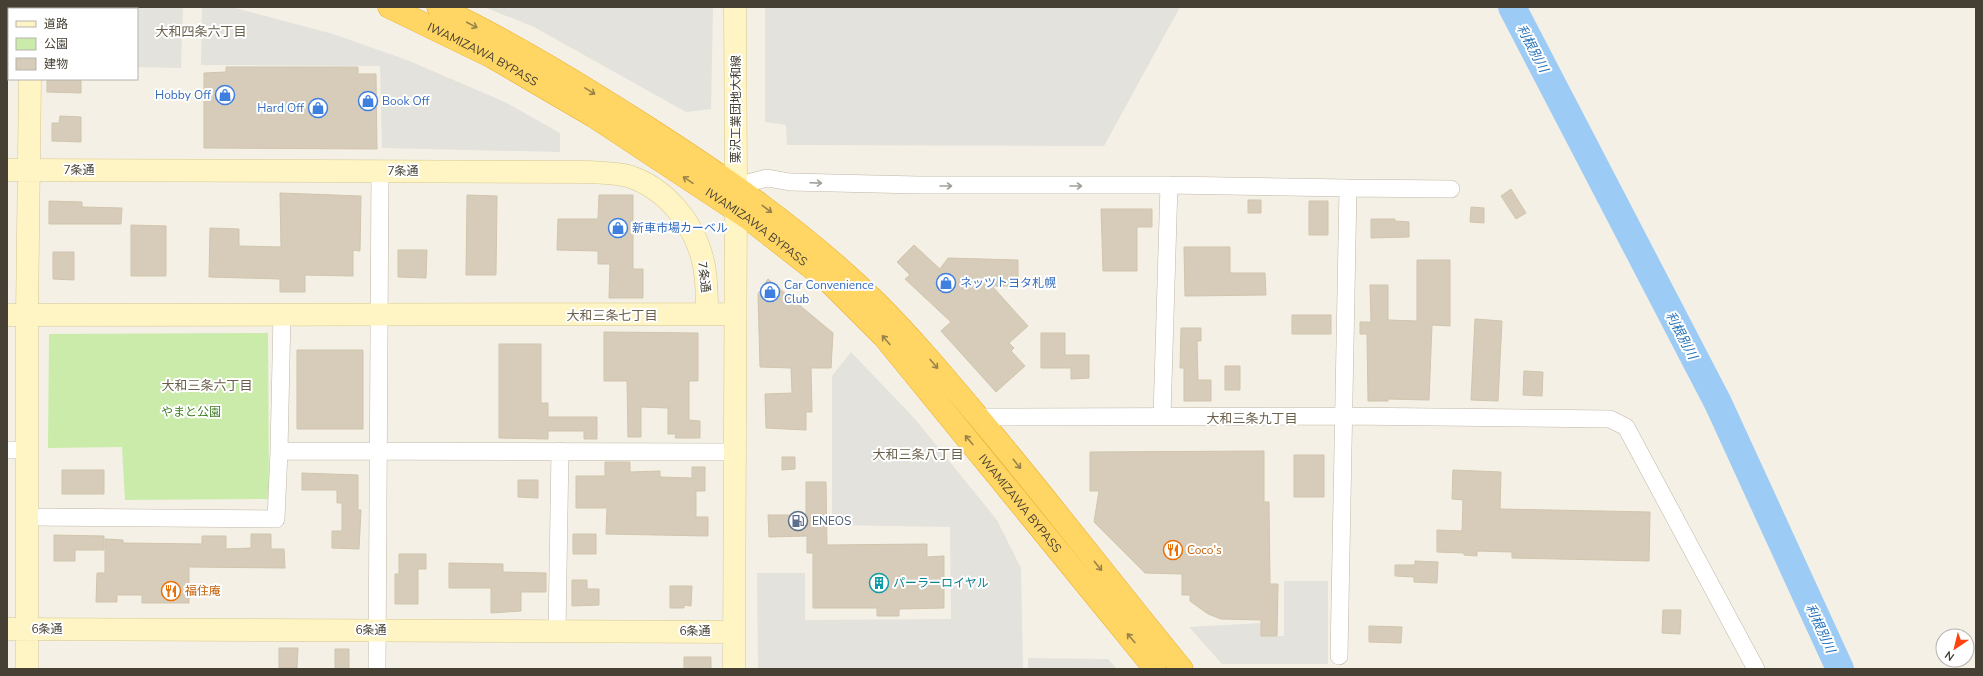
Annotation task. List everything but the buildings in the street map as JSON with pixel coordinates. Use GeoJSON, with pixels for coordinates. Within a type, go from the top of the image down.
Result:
{"type":"FeatureCollection","features":[{"type":"Feature","properties":{"kind":"highway","name":"IWAMIZAWA BYPASS"},"geometry":{"type":"LineString","coordinates":[[389,7],[492,57],[542,85],[592,116],[735,210],[827,280],[884,337],[1155,669]]}},
{"type":"Feature","properties":{"kind":"highway","name":"IWAMIZAWA BYPASS"},"geometry":{"type":"LineString","coordinates":[[438,7],[557,71],[736,186],[823,254],[876,302],[919,347],[978,417],[1182,669]]}},
{"type":"Feature","properties":{"kind":"street","name":"栗沢工業団地大和線"},"geometry":{"type":"LineString","coordinates":[[734,669],[736,186],[735,7]]}},
{"type":"Feature","properties":{"kind":"street"},"geometry":{"type":"LineString","coordinates":[[27,669],[17,629],[28,517],[17,450],[17,315],[29,170],[30,80]]}},
{"type":"Feature","properties":{"kind":"street","name":"7条通"},"geometry":{"type":"LineString","coordinates":[[7,170],[611,173],[638,180],[662,194],[676,209],[689,227],[703,261],[707,313]]}},
{"type":"Feature","properties":{"kind":"street"},"geometry":{"type":"LineString","coordinates":[[377,669],[380,171]]}},
{"type":"Feature","properties":{"kind":"street"},"geometry":{"type":"LineString","coordinates":[[736,186],[767,178],[790,182],[918,186],[1169,185],[1451,189]]}},
{"type":"Feature","properties":{"kind":"street"},"geometry":{"type":"LineString","coordinates":[[1162,416],[1169,185]]}},
{"type":"Feature","properties":{"kind":"street"},"geometry":{"type":"LineString","coordinates":[[1339,656],[1348,188]]}},
{"type":"Feature","properties":{"kind":"street"},"geometry":{"type":"LineString","coordinates":[[17,315],[282,316],[735,314]]}},
{"type":"Feature","properties":{"kind":"street"},"geometry":{"type":"LineString","coordinates":[[28,517],[276,519],[282,316]]}},
{"type":"Feature","properties":{"kind":"street"},"geometry":{"type":"LineString","coordinates":[[978,417],[1344,416],[1610,419],[1626,427],[1756,669]]}},
{"type":"Feature","properties":{"kind":"street"},"geometry":{"type":"LineString","coordinates":[[279,451],[735,452]]}},
{"type":"Feature","properties":{"kind":"street"},"geometry":{"type":"LineString","coordinates":[[558,631],[560,451]]}},
{"type":"Feature","properties":{"kind":"street","name":"6条通"},"geometry":{"type":"LineString","coordinates":[[17,629],[734,632]]}},
{"type":"Feature","properties":{"kind":"green space","name":"やまと公園"},"geometry":{"type":"Polygon","coordinates":[[[268,333],[269,499],[125,500],[122,447],[48,448],[49,334],[268,333]]]}},
{"type":"Feature","properties":{"kind":"shaded area"},"geometry":{"type":"Polygon","coordinates":[[[183,7],[181,68],[138,67],[138,8],[66,8],[183,7]]]}},
{"type":"Feature","properties":{"kind":"shaded area"},"geometry":{"type":"Polygon","coordinates":[[[202,7],[231,7],[333,34],[407,60],[505,102],[560,133],[560,152],[382,148],[380,66],[201,65],[202,7]]]}},
{"type":"Feature","properties":{"kind":"shaded area"},"geometry":{"type":"Polygon","coordinates":[[[484,7],[713,8],[711,109],[686,112],[534,27],[484,7]]]}},
{"type":"Feature","properties":{"kind":"shaded area"},"geometry":{"type":"Polygon","coordinates":[[[765,7],[1180,7],[1104,146],[787,145],[786,125],[765,122],[765,7]]]}},
{"type":"Feature","properties":{"kind":"shaded area"},"geometry":{"type":"Polygon","coordinates":[[[851,352],[915,419],[997,520],[1021,568],[1023,669],[758,669],[757,573],[805,573],[805,620],[951,619],[950,527],[832,525],[832,376],[851,352]]]}},
{"type":"Feature","properties":{"kind":"shaded area"},"geometry":{"type":"Polygon","coordinates":[[[1284,581],[1328,581],[1328,664],[1222,664],[1189,627],[1261,623],[1262,636],[1284,636],[1284,581]]]}},
{"type":"Feature","properties":{"kind":"shaded area"},"geometry":{"type":"Polygon","coordinates":[[[1028,658],[1108,659],[1117,669],[1028,669],[1028,658]]]}},
{"type":"Feature","properties":{"kind":"waterway","name":"利根別川"},"geometry":{"type":"LineString","coordinates":[[1512,7],[1718,403],[1840,669]]}},
{"type":"Feature","properties":{"kind":"place","name":"Hobby Off"},"geometry":{"type":"Point","coordinates":[225,95]}},
{"type":"Feature","properties":{"kind":"place","name":"Book Off"},"geometry":{"type":"Point","coordinates":[368,101]}},
{"type":"Feature","properties":{"kind":"place","name":"Hard Off"},"geometry":{"type":"Point","coordinates":[318,108]}},
{"type":"Feature","properties":{"kind":"place","name":"新車市場カーベル"},"geometry":{"type":"Point","coordinates":[618,228]}},
{"type":"Feature","properties":{"kind":"place","name":"ネッツトヨタ札幌"},"geometry":{"type":"Point","coordinates":[946,283]}},
{"type":"Feature","properties":{"kind":"place","name":"Car Convenience Club"},"geometry":{"type":"Point","coordinates":[770,292]}},
{"type":"Feature","properties":{"kind":"place","name":"ENEOS"},"geometry":{"type":"Point","coordinates":[798,521]}},
{"type":"Feature","properties":{"kind":"place","name":"Coco's"},"geometry":{"type":"Point","coordinates":[1173,550]}},
{"type":"Feature","properties":{"kind":"place","name":"パーラーロイヤル"},"geometry":{"type":"Point","coordinates":[879,583]}},
{"type":"Feature","properties":{"kind":"place","name":"福住庵"},"geometry":{"type":"Point","coordinates":[171,591]}},
{"type":"Feature","properties":{"kind":"district","name":"大和四条六丁目"},"geometry":{"type":"Point","coordinates":[201,31]}},
{"type":"Feature","properties":{"kind":"district","name":"大和三条七丁目"},"geometry":{"type":"Point","coordinates":[612,315]}},
{"type":"Feature","properties":{"kind":"district","name":"大和三条六丁目"},"geometry":{"type":"Point","coordinates":[207,385]}},
{"type":"Feature","properties":{"kind":"district","name":"大和三条九丁目"},"geometry":{"type":"Point","coordinates":[1252,418]}},
{"type":"Feature","properties":{"kind":"district","name":"大和三条八丁目"},"geometry":{"type":"Point","coordinates":[918,454]}}]}
